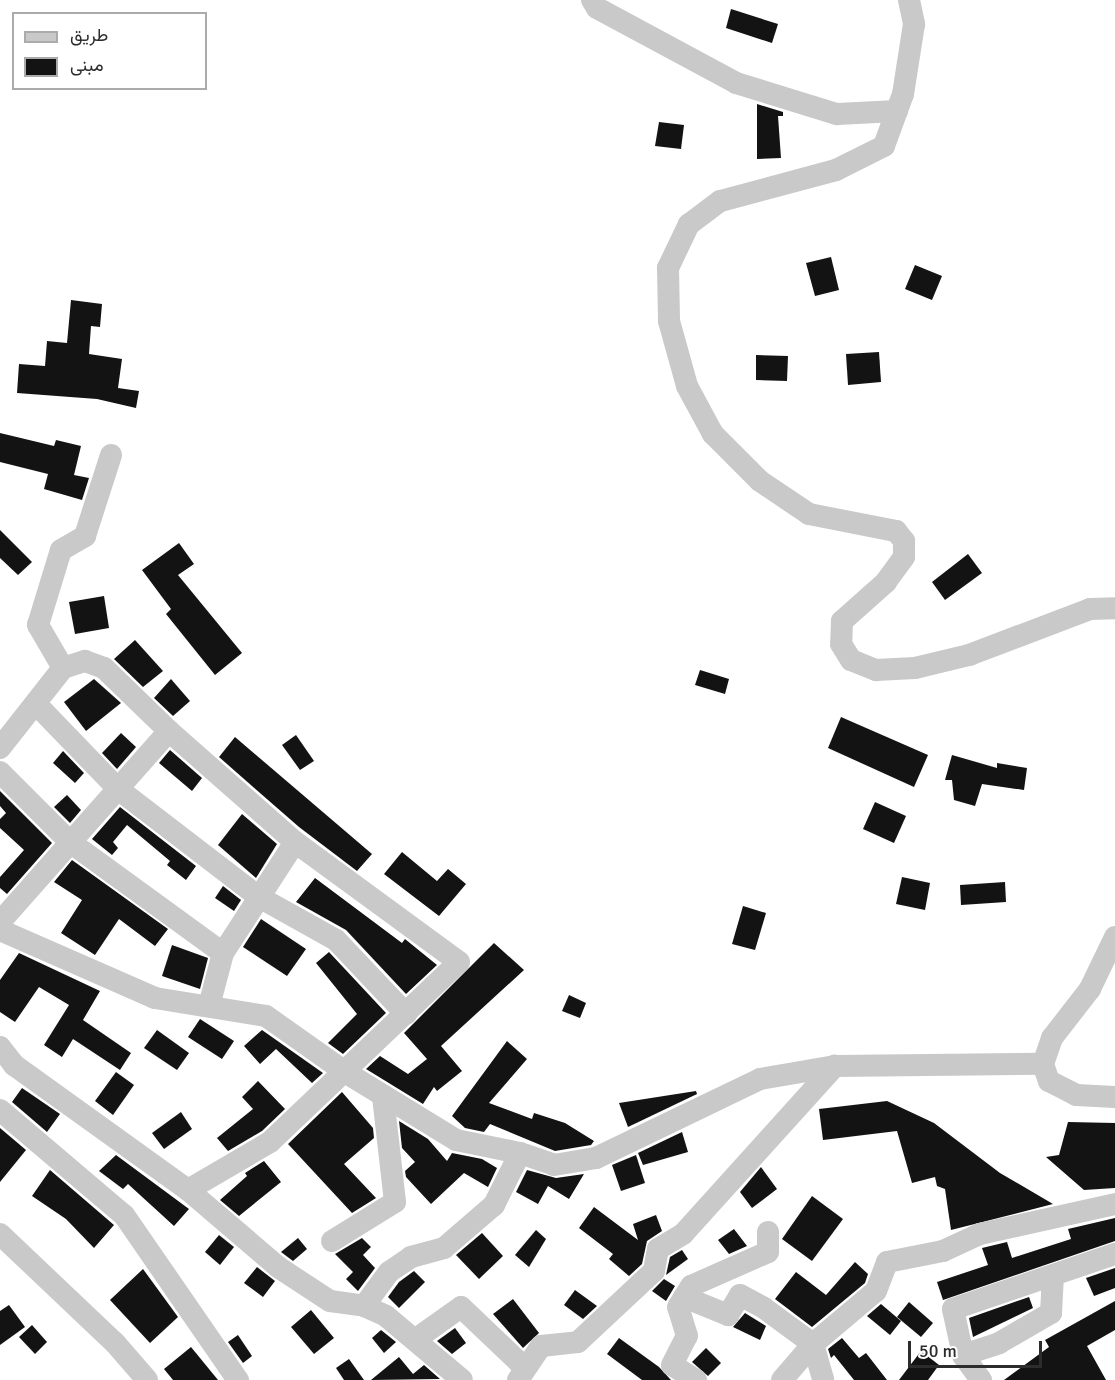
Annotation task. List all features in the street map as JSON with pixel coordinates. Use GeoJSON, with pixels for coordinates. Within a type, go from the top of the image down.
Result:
{"type":"FeatureCollection","features":[{"type":"Feature","properties":{"kind":"street"},"geometry":{"type":"LineString","coordinates":[[592,0],[597,8],[736,83],[837,114],[897,111]]}},
{"type":"Feature","properties":{"kind":"street"},"geometry":{"type":"LineString","coordinates":[[909,0],[914,24],[897,111],[884,146],[836,170],[720,201],[689,224],[668,268],[669,321],[687,387],[713,434],[760,481],[809,514],[897,531],[904,541],[904,557],[886,582],[842,621],[841,644],[851,660],[876,670],[915,668],[969,655],[1090,609],[1115,608]]}},
{"type":"Feature","properties":{"kind":"street"},"geometry":{"type":"LineString","coordinates":[[63,668],[38,625],[62,550],[86,536],[111,455]]}},
{"type":"Feature","properties":{"kind":"street"},"geometry":{"type":"LineString","coordinates":[[0,748],[37,705],[63,668],[85,661],[104,668],[169,731],[295,842],[459,962],[270,1142],[188,1190]]}},
{"type":"Feature","properties":{"kind":"street"},"geometry":{"type":"LineString","coordinates":[[37,705],[118,789],[259,897],[336,940],[406,1014]]}},
{"type":"Feature","properties":{"kind":"street"},"geometry":{"type":"LineString","coordinates":[[0,922],[169,731]]}},
{"type":"Feature","properties":{"kind":"street"},"geometry":{"type":"LineString","coordinates":[[0,772],[70,842],[223,953]]}},
{"type":"Feature","properties":{"kind":"street"},"geometry":{"type":"LineString","coordinates":[[209,1006],[223,953],[295,842]]}},
{"type":"Feature","properties":{"kind":"street"},"geometry":{"type":"LineString","coordinates":[[0,930],[155,998],[266,1016],[345,1072],[456,1140],[520,1153],[554,1165],[596,1158],[760,1079],[835,1066],[1043,1064]]}},
{"type":"Feature","properties":{"kind":"street"},"geometry":{"type":"LineString","coordinates":[[1115,937],[1090,989],[1052,1038],[1043,1064],[1049,1081],[1076,1095],[1115,1097]]}},
{"type":"Feature","properties":{"kind":"street"},"geometry":{"type":"LineString","coordinates":[[0,1047],[14,1065],[188,1190],[278,1267],[330,1301],[364,1306],[386,1316],[462,1380]]}},
{"type":"Feature","properties":{"kind":"street"},"geometry":{"type":"LineString","coordinates":[[416,1339],[461,1307],[522,1374],[541,1346],[578,1342],[654,1271],[658,1249],[683,1234],[835,1066]]}},
{"type":"Feature","properties":{"kind":"street"},"geometry":{"type":"LineString","coordinates":[[332,1241],[395,1202],[383,1096]]}},
{"type":"Feature","properties":{"kind":"street"},"geometry":{"type":"LineString","coordinates":[[0,1110],[124,1215],[238,1380]]}},
{"type":"Feature","properties":{"kind":"street"},"geometry":{"type":"LineString","coordinates":[[364,1306],[389,1272],[411,1257],[444,1248],[494,1205],[520,1153]]}},
{"type":"Feature","properties":{"kind":"street"},"geometry":{"type":"LineString","coordinates":[[782,1380],[813,1344],[876,1291],[887,1262],[943,1251],[980,1234],[1115,1204]]}},
{"type":"Feature","properties":{"kind":"street"},"geometry":{"type":"LineString","coordinates":[[696,1380],[672,1365],[687,1336],[678,1307],[691,1286],[768,1251],[768,1232]]}},
{"type":"Feature","properties":{"kind":"street"},"geometry":{"type":"LineString","coordinates":[[0,1234],[115,1343],[147,1380]]}},
{"type":"Feature","properties":{"kind":"street"},"geometry":{"type":"LineString","coordinates":[[1053,1276],[1051,1313],[999,1343],[968,1371],[953,1309],[1115,1254]]}},
{"type":"Feature","properties":{"kind":"street"},"geometry":{"type":"LineString","coordinates":[[684,1297],[728,1315],[740,1295],[764,1308],[813,1344],[823,1380]]}},
{"type":"Feature","properties":{"kind":"building"},"geometry":{"type":"Polygon","coordinates":[[[731,9],[778,24],[772,43],[726,28],[731,9]]]}},
{"type":"Feature","properties":{"kind":"building"},"geometry":{"type":"Polygon","coordinates":[[[757,104],[783,112],[783,116],[778,116],[781,158],[757,159],[757,104]]]}},
{"type":"Feature","properties":{"kind":"building"},"geometry":{"type":"Polygon","coordinates":[[[659,122],[684,125],[681,149],[655,146],[659,122]]]}},
{"type":"Feature","properties":{"kind":"building"},"geometry":{"type":"Polygon","coordinates":[[[831,257],[839,290],[815,296],[806,263],[831,257]]]}},
{"type":"Feature","properties":{"kind":"building"},"geometry":{"type":"Polygon","coordinates":[[[915,265],[942,276],[932,300],[905,289],[915,265]]]}},
{"type":"Feature","properties":{"kind":"building"},"geometry":{"type":"Polygon","coordinates":[[[71,300],[102,304],[100,327],[91,326],[89,354],[122,359],[118,388],[139,391],[136,408],[97,399],[17,393],[19,364],[45,366],[47,341],[67,343],[71,300]]]}},
{"type":"Feature","properties":{"kind":"building"},"geometry":{"type":"Polygon","coordinates":[[[879,352],[881,382],[848,385],[846,354],[879,352]]]}},
{"type":"Feature","properties":{"kind":"building"},"geometry":{"type":"Polygon","coordinates":[[[756,355],[788,356],[787,381],[756,380],[756,355]]]}},
{"type":"Feature","properties":{"kind":"building"},"geometry":{"type":"Polygon","coordinates":[[[0,433],[54,446],[56,440],[81,446],[74,475],[89,478],[82,500],[44,489],[48,474],[0,462],[0,433]]]}},
{"type":"Feature","properties":{"kind":"building"},"geometry":{"type":"Polygon","coordinates":[[[0,530],[32,562],[18,575],[0,558],[0,530]]]}},
{"type":"Feature","properties":{"kind":"building"},"geometry":{"type":"Polygon","coordinates":[[[179,543],[194,564],[178,575],[242,653],[215,675],[166,614],[171,609],[142,570],[179,543]]]}},
{"type":"Feature","properties":{"kind":"building"},"geometry":{"type":"Polygon","coordinates":[[[968,554],[982,573],[945,600],[932,582],[968,554]]]}},
{"type":"Feature","properties":{"kind":"building"},"geometry":{"type":"Polygon","coordinates":[[[104,596],[109,628],[75,634],[69,602],[104,596]]]}},
{"type":"Feature","properties":{"kind":"building"},"geometry":{"type":"Polygon","coordinates":[[[135,640],[163,671],[143,687],[114,659],[135,640]]]}},
{"type":"Feature","properties":{"kind":"building"},"geometry":{"type":"Polygon","coordinates":[[[700,670],[729,679],[725,694],[695,685],[700,670]]]}},
{"type":"Feature","properties":{"kind":"building"},"geometry":{"type":"Polygon","coordinates":[[[94,679],[121,703],[86,731],[64,702],[94,679]]]}},
{"type":"Feature","properties":{"kind":"building"},"geometry":{"type":"Polygon","coordinates":[[[171,679],[190,701],[173,716],[154,698],[171,679]]]}},
{"type":"Feature","properties":{"kind":"building"},"geometry":{"type":"Polygon","coordinates":[[[841,717],[928,755],[914,787],[828,748],[841,717]]]}},
{"type":"Feature","properties":{"kind":"building"},"geometry":{"type":"Polygon","coordinates":[[[121,733],[136,747],[117,769],[102,753],[121,733]]]}},
{"type":"Feature","properties":{"kind":"building"},"geometry":{"type":"Polygon","coordinates":[[[296,735],[314,761],[300,770],[282,745],[296,735]]]}},
{"type":"Feature","properties":{"kind":"building"},"geometry":{"type":"Polygon","coordinates":[[[235,737],[372,854],[357,871],[299,827],[219,757],[235,737]]]}},
{"type":"Feature","properties":{"kind":"building"},"geometry":{"type":"Polygon","coordinates":[[[170,750],[202,778],[192,791],[159,763],[170,750]]]}},
{"type":"Feature","properties":{"kind":"building"},"geometry":{"type":"Polygon","coordinates":[[[63,751],[84,773],[75,783],[53,763],[63,751]]]}},
{"type":"Feature","properties":{"kind":"building"},"geometry":{"type":"Polygon","coordinates":[[[952,755],[997,768],[997,763],[1027,768],[1024,790],[982,784],[975,806],[954,800],[952,780],[945,780],[952,755]]]}},
{"type":"Feature","properties":{"kind":"building"},"geometry":{"type":"Polygon","coordinates":[[[0,791],[52,843],[7,894],[0,888],[0,877],[24,850],[0,828],[0,819],[6,813],[0,806],[0,791]]]}},
{"type":"Feature","properties":{"kind":"building"},"geometry":{"type":"Polygon","coordinates":[[[67,795],[81,810],[70,823],[54,807],[67,795]]]}},
{"type":"Feature","properties":{"kind":"building"},"geometry":{"type":"Polygon","coordinates":[[[875,802],[906,816],[894,843],[863,829],[875,802]]]}},
{"type":"Feature","properties":{"kind":"building"},"geometry":{"type":"Polygon","coordinates":[[[120,807],[196,866],[186,880],[167,865],[170,861],[127,825],[113,842],[118,848],[112,855],[92,839],[120,807]]]}},
{"type":"Feature","properties":{"kind":"building"},"geometry":{"type":"Polygon","coordinates":[[[242,814],[277,844],[256,878],[218,845],[242,814]]]}},
{"type":"Feature","properties":{"kind":"building"},"geometry":{"type":"Polygon","coordinates":[[[402,852],[437,881],[448,869],[466,884],[439,916],[384,874],[402,852]]]}},
{"type":"Feature","properties":{"kind":"building"},"geometry":{"type":"Polygon","coordinates":[[[72,860],[168,929],[155,946],[119,919],[95,955],[61,933],[82,900],[54,882],[72,860]]]}},
{"type":"Feature","properties":{"kind":"building"},"geometry":{"type":"Polygon","coordinates":[[[902,877],[930,883],[925,910],[896,904],[902,877]]]}},
{"type":"Feature","properties":{"kind":"building"},"geometry":{"type":"Polygon","coordinates":[[[315,878],[402,943],[405,939],[437,965],[406,994],[346,930],[296,902],[315,878]]]}},
{"type":"Feature","properties":{"kind":"building"},"geometry":{"type":"Polygon","coordinates":[[[1005,882],[1006,902],[961,905],[960,885],[1005,882]]]}},
{"type":"Feature","properties":{"kind":"building"},"geometry":{"type":"Polygon","coordinates":[[[223,886],[241,900],[234,911],[215,898],[223,886]]]}},
{"type":"Feature","properties":{"kind":"building"},"geometry":{"type":"Polygon","coordinates":[[[743,906],[766,913],[755,950],[732,944],[743,906]]]}},
{"type":"Feature","properties":{"kind":"building"},"geometry":{"type":"Polygon","coordinates":[[[261,919],[306,949],[287,976],[243,947],[261,919]]]}},
{"type":"Feature","properties":{"kind":"building"},"geometry":{"type":"Polygon","coordinates":[[[494,943],[524,970],[441,1046],[462,1071],[437,1091],[434,1087],[423,1104],[366,1069],[380,1056],[408,1074],[427,1059],[404,1033],[494,943]]]}},
{"type":"Feature","properties":{"kind":"building"},"geometry":{"type":"Polygon","coordinates":[[[172,945],[208,958],[200,989],[162,976],[172,945]]]}},
{"type":"Feature","properties":{"kind":"building"},"geometry":{"type":"Polygon","coordinates":[[[329,952],[386,1013],[343,1054],[328,1043],[357,1014],[316,963],[329,952]]]}},
{"type":"Feature","properties":{"kind":"building"},"geometry":{"type":"Polygon","coordinates":[[[19,953],[100,991],[83,1020],[131,1053],[120,1070],[73,1039],[62,1057],[44,1045],[69,1005],[39,987],[15,1022],[0,1012],[0,980],[19,953]]]}},
{"type":"Feature","properties":{"kind":"building"},"geometry":{"type":"Polygon","coordinates":[[[569,995],[586,1003],[580,1018],[562,1011],[569,995]]]}},
{"type":"Feature","properties":{"kind":"building"},"geometry":{"type":"Polygon","coordinates":[[[200,1019],[234,1041],[222,1059],[188,1037],[200,1019]]]}},
{"type":"Feature","properties":{"kind":"building"},"geometry":{"type":"Polygon","coordinates":[[[157,1030],[189,1053],[177,1070],[144,1048],[157,1030]]]}},
{"type":"Feature","properties":{"kind":"building"},"geometry":{"type":"Polygon","coordinates":[[[262,1030],[323,1073],[312,1083],[276,1049],[260,1064],[244,1046],[262,1030]]]}},
{"type":"Feature","properties":{"kind":"building"},"geometry":{"type":"Polygon","coordinates":[[[507,1041],[527,1059],[489,1103],[532,1119],[534,1113],[565,1123],[594,1141],[591,1145],[555,1151],[490,1124],[484,1132],[465,1128],[452,1116],[507,1041]]]}},
{"type":"Feature","properties":{"kind":"building"},"geometry":{"type":"Polygon","coordinates":[[[116,1072],[134,1085],[113,1115],[95,1101],[116,1072]]]}},
{"type":"Feature","properties":{"kind":"building"},"geometry":{"type":"Polygon","coordinates":[[[258,1081],[285,1109],[262,1131],[228,1151],[217,1138],[253,1109],[242,1097],[258,1081]]]}},
{"type":"Feature","properties":{"kind":"building"},"geometry":{"type":"Polygon","coordinates":[[[22,1088],[60,1114],[47,1132],[12,1102],[22,1088]]]}},
{"type":"Feature","properties":{"kind":"building"},"geometry":{"type":"Polygon","coordinates":[[[696,1091],[697,1094],[628,1127],[619,1103],[696,1091]]]}},
{"type":"Feature","properties":{"kind":"building"},"geometry":{"type":"Polygon","coordinates":[[[342,1092],[373,1128],[374,1138],[344,1164],[376,1198],[352,1213],[288,1144],[342,1092]]]}},
{"type":"Feature","properties":{"kind":"building"},"geometry":{"type":"Polygon","coordinates":[[[887,1101],[934,1123],[1000,1173],[1053,1204],[951,1230],[945,1189],[937,1186],[935,1177],[912,1183],[897,1131],[823,1140],[819,1109],[887,1101]]]}},
{"type":"Feature","properties":{"kind":"building"},"geometry":{"type":"Polygon","coordinates":[[[181,1112],[192,1129],[164,1149],[152,1133],[181,1112]]]}},
{"type":"Feature","properties":{"kind":"building"},"geometry":{"type":"Polygon","coordinates":[[[399,1121],[428,1139],[447,1161],[452,1153],[482,1159],[497,1168],[488,1187],[464,1173],[431,1204],[406,1177],[405,1171],[415,1162],[402,1148],[399,1121]]]}},
{"type":"Feature","properties":{"kind":"building"},"geometry":{"type":"Polygon","coordinates":[[[1068,1122],[1115,1123],[1115,1188],[1084,1190],[1046,1157],[1059,1155],[1068,1122]]]}},
{"type":"Feature","properties":{"kind":"building"},"geometry":{"type":"Polygon","coordinates":[[[0,1128],[26,1150],[0,1182],[0,1128]]]}},
{"type":"Feature","properties":{"kind":"building"},"geometry":{"type":"Polygon","coordinates":[[[682,1132],[688,1152],[643,1165],[638,1153],[682,1132]]]}},
{"type":"Feature","properties":{"kind":"building"},"geometry":{"type":"Polygon","coordinates":[[[116,1155],[189,1209],[174,1226],[128,1184],[123,1189],[99,1171],[116,1155]]]}},
{"type":"Feature","properties":{"kind":"building"},"geometry":{"type":"Polygon","coordinates":[[[636,1155],[645,1183],[621,1191],[612,1165],[636,1155]]]}},
{"type":"Feature","properties":{"kind":"building"},"geometry":{"type":"Polygon","coordinates":[[[264,1161],[281,1182],[239,1216],[220,1200],[247,1176],[245,1173],[264,1161]]]}},
{"type":"Feature","properties":{"kind":"building"},"geometry":{"type":"Polygon","coordinates":[[[761,1167],[777,1189],[752,1208],[740,1192],[761,1167]]]}},
{"type":"Feature","properties":{"kind":"building"},"geometry":{"type":"Polygon","coordinates":[[[50,1170],[114,1225],[94,1248],[66,1219],[32,1196],[50,1170]]]}},
{"type":"Feature","properties":{"kind":"building"},"geometry":{"type":"Polygon","coordinates":[[[527,1170],[556,1178],[584,1174],[569,1199],[548,1186],[538,1204],[516,1192],[527,1170]]]}},
{"type":"Feature","properties":{"kind":"building"},"geometry":{"type":"Polygon","coordinates":[[[812,1196],[843,1219],[812,1261],[782,1239],[812,1196]]]}},
{"type":"Feature","properties":{"kind":"building"},"geometry":{"type":"Polygon","coordinates":[[[594,1207],[638,1240],[633,1224],[656,1215],[662,1231],[647,1241],[642,1264],[629,1276],[609,1259],[613,1254],[579,1228],[594,1207]]]}},
{"type":"Feature","properties":{"kind":"building"},"geometry":{"type":"Polygon","coordinates":[[[1115,1218],[1115,1241],[943,1300],[937,1282],[988,1265],[982,1248],[1007,1242],[1012,1258],[1071,1239],[1068,1229],[1115,1218]]]}},
{"type":"Feature","properties":{"kind":"building"},"geometry":{"type":"Polygon","coordinates":[[[734,1229],[747,1246],[729,1254],[718,1240],[734,1229]]]}},
{"type":"Feature","properties":{"kind":"building"},"geometry":{"type":"Polygon","coordinates":[[[536,1230],[546,1239],[529,1267],[515,1255],[536,1230]]]}},
{"type":"Feature","properties":{"kind":"building"},"geometry":{"type":"Polygon","coordinates":[[[482,1233],[503,1256],[479,1279],[456,1255],[482,1233]]]}},
{"type":"Feature","properties":{"kind":"building"},"geometry":{"type":"Polygon","coordinates":[[[219,1235],[234,1247],[220,1265],[205,1252],[219,1235]]]}},
{"type":"Feature","properties":{"kind":"building"},"geometry":{"type":"Polygon","coordinates":[[[298,1238],[307,1249],[293,1261],[281,1252],[298,1238]]]}},
{"type":"Feature","properties":{"kind":"building"},"geometry":{"type":"Polygon","coordinates":[[[362,1238],[371,1247],[363,1255],[375,1268],[358,1291],[346,1279],[353,1272],[335,1254],[362,1238]]]}},
{"type":"Feature","properties":{"kind":"building"},"geometry":{"type":"Polygon","coordinates":[[[682,1250],[688,1259],[666,1275],[670,1257],[682,1250]]]}},
{"type":"Feature","properties":{"kind":"building"},"geometry":{"type":"Polygon","coordinates":[[[855,1262],[868,1274],[865,1283],[812,1327],[775,1299],[796,1272],[826,1295],[855,1262]]]}},
{"type":"Feature","properties":{"kind":"building"},"geometry":{"type":"Polygon","coordinates":[[[257,1267],[275,1281],[263,1297],[244,1283],[257,1267]]]}},
{"type":"Feature","properties":{"kind":"building"},"geometry":{"type":"Polygon","coordinates":[[[1115,1268],[1115,1288],[1094,1296],[1086,1278],[1115,1268]]]}},
{"type":"Feature","properties":{"kind":"building"},"geometry":{"type":"Polygon","coordinates":[[[143,1269],[178,1317],[150,1343],[110,1300],[143,1269]]]}},
{"type":"Feature","properties":{"kind":"building"},"geometry":{"type":"Polygon","coordinates":[[[414,1271],[425,1282],[399,1308],[388,1297],[399,1282],[414,1271]]]}},
{"type":"Feature","properties":{"kind":"building"},"geometry":{"type":"Polygon","coordinates":[[[664,1279],[675,1286],[666,1301],[652,1291],[664,1279]]]}},
{"type":"Feature","properties":{"kind":"building"},"geometry":{"type":"Polygon","coordinates":[[[575,1290],[597,1306],[583,1319],[564,1305],[575,1290]]]}},
{"type":"Feature","properties":{"kind":"building"},"geometry":{"type":"Polygon","coordinates":[[[1029,1297],[1033,1308],[973,1337],[969,1318],[1029,1297]]]}},
{"type":"Feature","properties":{"kind":"building"},"geometry":{"type":"Polygon","coordinates":[[[513,1299],[539,1333],[523,1348],[493,1314],[513,1299]]]}},
{"type":"Feature","properties":{"kind":"building"},"geometry":{"type":"Polygon","coordinates":[[[1115,1301],[1115,1330],[1087,1346],[1106,1380],[1004,1380],[1049,1347],[1045,1340],[1115,1301]]]}},
{"type":"Feature","properties":{"kind":"building"},"geometry":{"type":"Polygon","coordinates":[[[909,1302],[933,1323],[921,1337],[897,1317],[909,1302]]]}},
{"type":"Feature","properties":{"kind":"building"},"geometry":{"type":"Polygon","coordinates":[[[881,1304],[901,1321],[890,1335],[867,1316],[881,1304]]]}},
{"type":"Feature","properties":{"kind":"building"},"geometry":{"type":"Polygon","coordinates":[[[9,1305],[25,1327],[0,1345],[0,1311],[9,1305]]]}},
{"type":"Feature","properties":{"kind":"building"},"geometry":{"type":"Polygon","coordinates":[[[311,1310],[334,1338],[314,1354],[291,1327],[311,1310]]]}},
{"type":"Feature","properties":{"kind":"building"},"geometry":{"type":"Polygon","coordinates":[[[745,1313],[766,1326],[760,1340],[733,1327],[745,1313]]]}},
{"type":"Feature","properties":{"kind":"building"},"geometry":{"type":"Polygon","coordinates":[[[32,1325],[47,1342],[35,1354],[19,1337],[32,1325]]]}},
{"type":"Feature","properties":{"kind":"building"},"geometry":{"type":"Polygon","coordinates":[[[455,1328],[466,1343],[452,1354],[437,1341],[455,1328]]]}},
{"type":"Feature","properties":{"kind":"building"},"geometry":{"type":"Polygon","coordinates":[[[381,1330],[396,1342],[384,1353],[372,1338],[381,1330]]]}},
{"type":"Feature","properties":{"kind":"building"},"geometry":{"type":"Polygon","coordinates":[[[238,1335],[252,1356],[243,1363],[228,1342],[238,1335]]]}},
{"type":"Feature","properties":{"kind":"building"},"geometry":{"type":"Polygon","coordinates":[[[619,1338],[659,1367],[671,1380],[642,1380],[607,1354],[619,1338]]]}},
{"type":"Feature","properties":{"kind":"building"},"geometry":{"type":"Polygon","coordinates":[[[842,1338],[859,1358],[866,1353],[887,1380],[854,1380],[834,1355],[831,1358],[828,1349],[842,1338]]]}},
{"type":"Feature","properties":{"kind":"building"},"geometry":{"type":"Polygon","coordinates":[[[191,1347],[218,1380],[173,1380],[164,1369],[191,1347]]]}},
{"type":"Feature","properties":{"kind":"building"},"geometry":{"type":"Polygon","coordinates":[[[706,1348],[721,1363],[708,1376],[692,1362],[706,1348]]]}},
{"type":"Feature","properties":{"kind":"building"},"geometry":{"type":"Polygon","coordinates":[[[921,1351],[939,1365],[928,1380],[899,1380],[921,1351]]]}},
{"type":"Feature","properties":{"kind":"building"},"geometry":{"type":"Polygon","coordinates":[[[399,1357],[413,1374],[424,1365],[440,1379],[371,1380],[399,1357]]]}},
{"type":"Feature","properties":{"kind":"building"},"geometry":{"type":"Polygon","coordinates":[[[349,1359],[364,1380],[344,1380],[336,1368],[349,1359]]]}}]}
